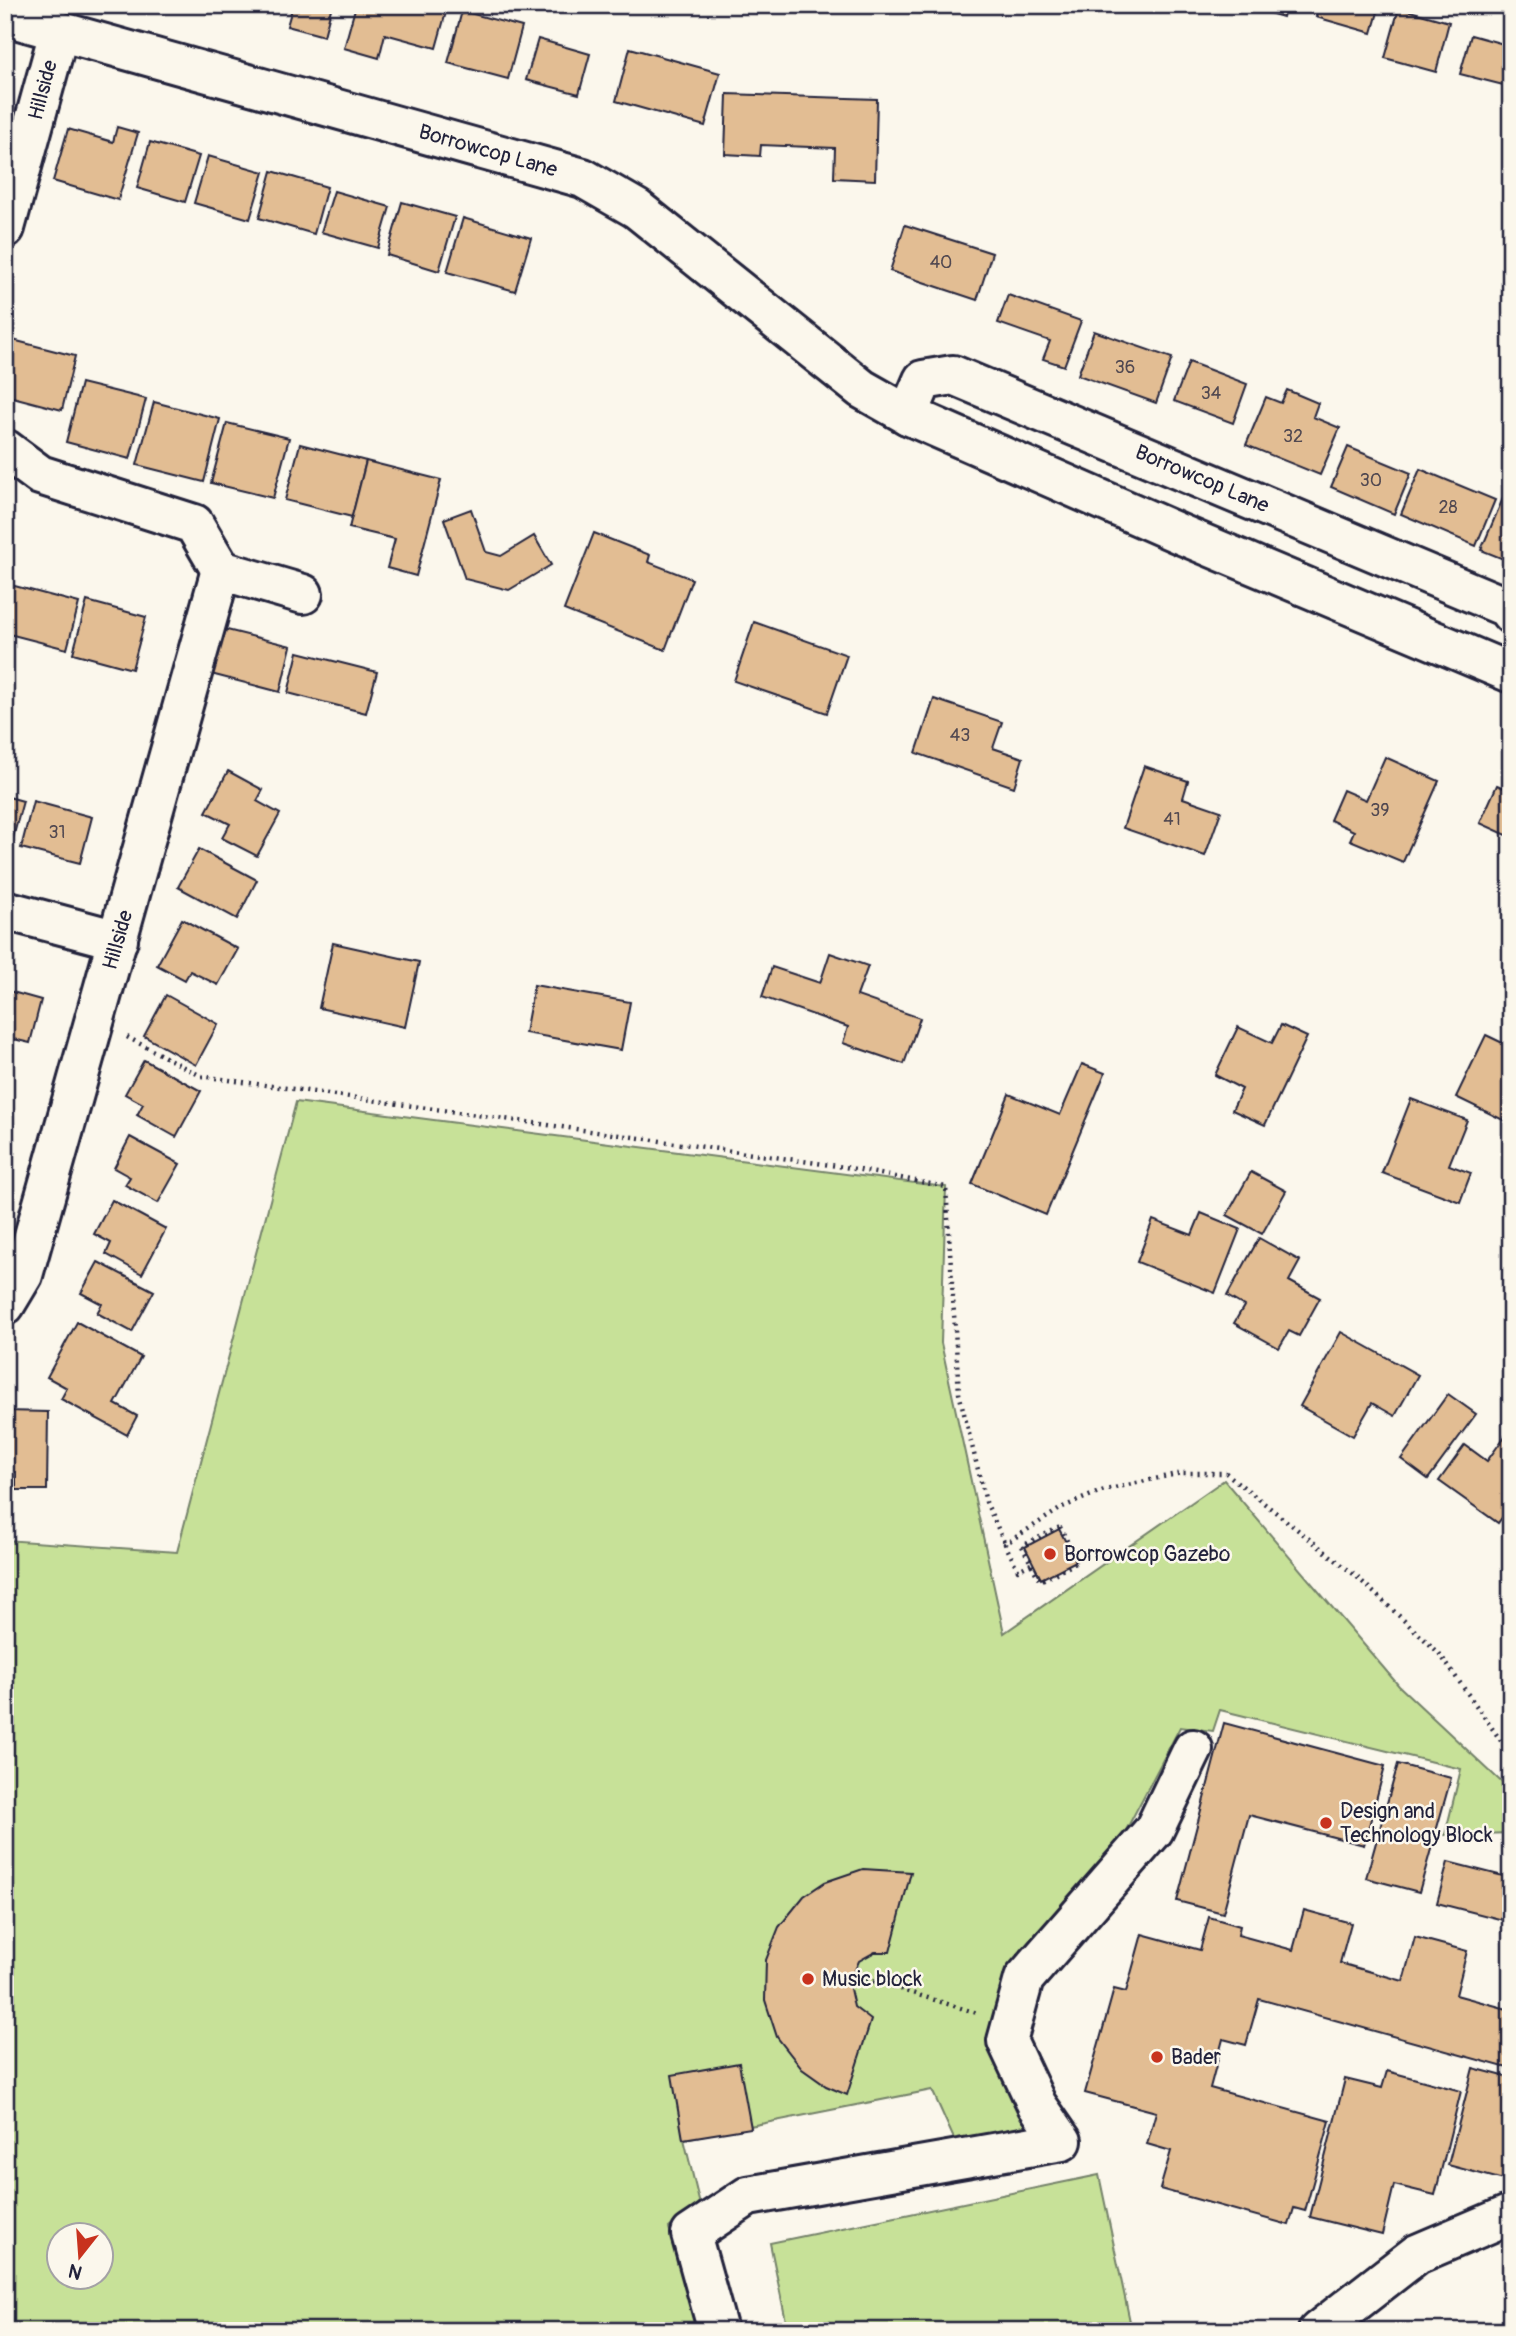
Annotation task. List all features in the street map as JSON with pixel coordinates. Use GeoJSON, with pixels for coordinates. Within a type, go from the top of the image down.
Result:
{"type":"FeatureCollection","features":[{"type":"Feature","properties":{"kind":"street","name":"Borrowcop Lane"},"geometry":{"type":"LineString","coordinates":[[5,16],[583,178],[637,209],[862,389],[908,415],[1180,534],[1511,673]]}},
{"type":"Feature","properties":{"kind":"street","name":"Hillside"},"geometry":{"type":"LineString","coordinates":[[5,228],[59,32]]}},
{"type":"Feature","properties":{"kind":"street","name":"Borrowcop Lane"},"geometry":{"type":"LineString","coordinates":[[908,415],[923,380],[953,375],[1506,607],[1511,614]]}},
{"type":"Feature","properties":{"kind":"street"},"geometry":{"type":"LineString","coordinates":[[5,449],[40,475],[194,524],[221,570],[303,594]]}},
{"type":"Feature","properties":{"kind":"street","name":"Hillside"},"geometry":{"type":"LineString","coordinates":[[5,1305],[23,1275],[221,570]]}},
{"type":"Feature","properties":{"kind":"street"},"geometry":{"type":"LineString","coordinates":[[5,911],[118,940]]}},
{"type":"Feature","properties":{"kind":"street"},"geometry":{"type":"LineString","coordinates":[[718,2331],[691,2234],[748,2196],[1062,2141],[1037,2105],[1007,2041],[1024,1979],[1154,1830],[1193,1749]]}},
{"type":"Feature","properties":{"kind":"street"},"geometry":{"type":"LineString","coordinates":[[1322,2329],[1417,2254],[1511,2214]]}},
{"type":"Feature","properties":{"kind":"path"},"geometry":{"type":"LineString","coordinates":[[96,1020],[201,1076],[831,1165],[946,1187],[959,1393],[986,1502],[1018,1570],[1031,1564]]}},
{"type":"Feature","properties":{"kind":"path"},"geometry":{"type":"LineString","coordinates":[[1005,1544],[1062,1507],[1101,1491],[1181,1474],[1226,1473],[1356,1576],[1439,1653],[1511,1755]]}},
{"type":"Feature","properties":{"kind":"path"},"geometry":{"type":"LineString","coordinates":[[1060,1527],[1078,1562],[1041,1581],[1031,1564],[1022,1546],[1060,1527]]}},
{"type":"Feature","properties":{"kind":"path"},"geometry":{"type":"LineString","coordinates":[[853,1975],[1012,2023]]}},
{"type":"Feature","properties":{"kind":"green space"},"geometry":{"type":"Polygon","coordinates":[[[296,1102],[946,1187],[941,1343],[1004,1633],[1224,1480],[1399,1686],[1511,1791],[1511,1833],[1445,1835],[1461,1769],[1220,1710],[1213,1731],[1180,1727],[1111,1859],[1009,1983],[1030,2126],[954,2139],[932,2090],[684,2139],[700,2205],[669,2228],[699,2331],[5,2331],[5,1540],[177,1552],[296,1102]]]}},
{"type":"Feature","properties":{"kind":"green space"},"geometry":{"type":"Polygon","coordinates":[[[1099,2175],[1132,2331],[788,2331],[770,2243],[1099,2175]]]}},
{"type":"Feature","properties":{"kind":"building"},"geometry":{"type":"Polygon","coordinates":[[[293,5],[332,5],[324,36],[287,26],[293,5]]]}},
{"type":"Feature","properties":{"kind":"building"},"geometry":{"type":"Polygon","coordinates":[[[356,5],[448,5],[436,48],[385,34],[379,58],[344,48],[356,5]]]}},
{"type":"Feature","properties":{"kind":"building"},"geometry":{"type":"Polygon","coordinates":[[[1132,5],[1162,5],[1160,13],[1132,5]]]}},
{"type":"Feature","properties":{"kind":"building"},"geometry":{"type":"Polygon","coordinates":[[[1242,5],[1286,5],[1283,17],[1242,5]]]}},
{"type":"Feature","properties":{"kind":"building"},"geometry":{"type":"Polygon","coordinates":[[[1319,5],[1380,5],[1372,33],[1316,17],[1319,5]]]}},
{"type":"Feature","properties":{"kind":"building"},"geometry":{"type":"Polygon","coordinates":[[[1399,8],[1449,22],[1436,72],[1385,58],[1399,8]]]}},
{"type":"Feature","properties":{"kind":"building"},"geometry":{"type":"Polygon","coordinates":[[[462,11],[522,27],[508,79],[448,63],[462,11]]]}},
{"type":"Feature","properties":{"kind":"building"},"geometry":{"type":"Polygon","coordinates":[[[1471,35],[1511,46],[1511,87],[1460,74],[1471,35]]]}},
{"type":"Feature","properties":{"kind":"building"},"geometry":{"type":"Polygon","coordinates":[[[538,39],[590,54],[579,94],[526,80],[538,39]]]}},
{"type":"Feature","properties":{"kind":"building"},"geometry":{"type":"Polygon","coordinates":[[[630,48],[720,73],[705,126],[616,101],[630,48]]]}},
{"type":"Feature","properties":{"kind":"building"},"geometry":{"type":"Polygon","coordinates":[[[727,94],[877,99],[875,180],[834,178],[835,148],[761,145],[760,156],[725,154],[727,94]]]}},
{"type":"Feature","properties":{"kind":"building"},"geometry":{"type":"Polygon","coordinates":[[[117,127],[138,133],[118,200],[53,181],[68,129],[113,142],[117,127]]]}},
{"type":"Feature","properties":{"kind":"building"},"geometry":{"type":"Polygon","coordinates":[[[150,142],[199,156],[185,202],[137,188],[150,142]]]}},
{"type":"Feature","properties":{"kind":"building"},"geometry":{"type":"Polygon","coordinates":[[[208,156],[264,172],[250,219],[194,203],[208,156]]]}},
{"type":"Feature","properties":{"kind":"building"},"geometry":{"type":"Polygon","coordinates":[[[272,171],[327,187],[314,234],[259,218],[272,171]]]}},
{"type":"Feature","properties":{"kind":"building"},"geometry":{"type":"Polygon","coordinates":[[[334,191],[390,207],[378,248],[321,232],[334,191]]]}},
{"type":"Feature","properties":{"kind":"building"},"geometry":{"type":"Polygon","coordinates":[[[402,202],[455,217],[439,271],[387,255],[402,202]]]}},
{"type":"Feature","properties":{"kind":"building"},"geometry":{"type":"Polygon","coordinates":[[[463,218],[531,238],[515,291],[447,272],[463,218]]]}},
{"type":"Feature","properties":{"kind":"building"},"geometry":{"type":"Polygon","coordinates":[[[905,225],[992,253],[977,300],[890,271],[905,225]]]}},
{"type":"Feature","properties":{"kind":"building"},"geometry":{"type":"Polygon","coordinates":[[[1008,295],[1081,321],[1064,366],[1043,359],[1050,341],[998,323],[1008,295]]]}},
{"type":"Feature","properties":{"kind":"building"},"geometry":{"type":"Polygon","coordinates":[[[1094,331],[1172,358],[1156,403],[1078,375],[1094,331]]]}},
{"type":"Feature","properties":{"kind":"building"},"geometry":{"type":"Polygon","coordinates":[[[5,338],[75,356],[62,410],[5,395],[5,338]]]}},
{"type":"Feature","properties":{"kind":"building"},"geometry":{"type":"Polygon","coordinates":[[[1189,362],[1247,384],[1233,423],[1174,401],[1189,362]]]}},
{"type":"Feature","properties":{"kind":"building"},"geometry":{"type":"Polygon","coordinates":[[[81,383],[146,399],[130,459],[66,442],[81,383]]]}},
{"type":"Feature","properties":{"kind":"building"},"geometry":{"type":"Polygon","coordinates":[[[1287,390],[1318,403],[1313,417],[1340,428],[1320,475],[1246,445],[1266,397],[1281,403],[1287,390]]]}},
{"type":"Feature","properties":{"kind":"building"},"geometry":{"type":"Polygon","coordinates":[[[154,402],[220,419],[204,482],[137,465],[154,402]]]}},
{"type":"Feature","properties":{"kind":"building"},"geometry":{"type":"Polygon","coordinates":[[[227,423],[289,438],[273,498],[211,483],[227,423]]]}},
{"type":"Feature","properties":{"kind":"building"},"geometry":{"type":"Polygon","coordinates":[[[300,444],[366,461],[352,517],[285,500],[300,444]]]}},
{"type":"Feature","properties":{"kind":"building"},"geometry":{"type":"Polygon","coordinates":[[[1348,447],[1411,473],[1394,514],[1331,487],[1348,447]]]}},
{"type":"Feature","properties":{"kind":"building"},"geometry":{"type":"Polygon","coordinates":[[[366,461],[441,480],[416,576],[387,568],[395,539],[349,528],[366,461]]]}},
{"type":"Feature","properties":{"kind":"building"},"geometry":{"type":"Polygon","coordinates":[[[1420,469],[1495,500],[1476,546],[1401,514],[1420,469]]]}},
{"type":"Feature","properties":{"kind":"building"},"geometry":{"type":"Polygon","coordinates":[[[1507,489],[1511,490],[1511,562],[1481,550],[1507,489]]]}},
{"type":"Feature","properties":{"kind":"building"},"geometry":{"type":"Polygon","coordinates":[[[471,509],[486,552],[501,556],[534,536],[551,565],[509,590],[465,579],[444,519],[471,509]]]}},
{"type":"Feature","properties":{"kind":"building"},"geometry":{"type":"Polygon","coordinates":[[[594,533],[650,555],[648,562],[692,579],[665,650],[564,610],[594,533]]]}},
{"type":"Feature","properties":{"kind":"building"},"geometry":{"type":"Polygon","coordinates":[[[7,584],[79,603],[67,649],[5,633],[7,584]]]}},
{"type":"Feature","properties":{"kind":"building"},"geometry":{"type":"Polygon","coordinates":[[[87,601],[146,617],[132,669],[73,653],[87,601]]]}},
{"type":"Feature","properties":{"kind":"building"},"geometry":{"type":"Polygon","coordinates":[[[754,622],[847,655],[827,713],[734,681],[754,622]]]}},
{"type":"Feature","properties":{"kind":"building"},"geometry":{"type":"Polygon","coordinates":[[[219,628],[291,646],[280,692],[207,673],[219,628]]]}},
{"type":"Feature","properties":{"kind":"building"},"geometry":{"type":"Polygon","coordinates":[[[298,652],[377,672],[366,713],[288,693],[298,652]]]}},
{"type":"Feature","properties":{"kind":"building"},"geometry":{"type":"Polygon","coordinates":[[[934,699],[1002,722],[993,748],[1023,758],[1014,787],[916,753],[934,699]]]}},
{"type":"Feature","properties":{"kind":"building"},"geometry":{"type":"Polygon","coordinates":[[[1385,757],[1439,781],[1403,862],[1350,840],[1354,831],[1330,820],[1343,790],[1366,800],[1385,757]]]}},
{"type":"Feature","properties":{"kind":"building"},"geometry":{"type":"Polygon","coordinates":[[[1144,766],[1188,781],[1183,798],[1221,811],[1205,856],[1123,828],[1144,766]]]}},
{"type":"Feature","properties":{"kind":"building"},"geometry":{"type":"Polygon","coordinates":[[[228,771],[263,790],[257,801],[280,814],[257,856],[222,838],[230,824],[206,812],[228,771]]]}},
{"type":"Feature","properties":{"kind":"building"},"geometry":{"type":"Polygon","coordinates":[[[1497,785],[1511,791],[1511,837],[1480,823],[1497,785]]]}},
{"type":"Feature","properties":{"kind":"building"},"geometry":{"type":"Polygon","coordinates":[[[5,796],[23,801],[11,845],[5,844],[5,796]]]}},
{"type":"Feature","properties":{"kind":"building"},"geometry":{"type":"Polygon","coordinates":[[[33,801],[92,817],[80,863],[21,848],[33,801]]]}},
{"type":"Feature","properties":{"kind":"building"},"geometry":{"type":"Polygon","coordinates":[[[199,849],[257,880],[237,919],[178,887],[199,849]]]}},
{"type":"Feature","properties":{"kind":"building"},"geometry":{"type":"Polygon","coordinates":[[[182,919],[238,949],[218,985],[190,971],[185,980],[157,965],[182,919]]]}},
{"type":"Feature","properties":{"kind":"building"},"geometry":{"type":"Polygon","coordinates":[[[333,943],[419,962],[405,1027],[319,1008],[333,943]]]}},
{"type":"Feature","properties":{"kind":"building"},"geometry":{"type":"Polygon","coordinates":[[[830,953],[868,966],[857,996],[920,1018],[904,1064],[843,1043],[848,1027],[762,997],[772,967],[820,983],[830,953]]]}},
{"type":"Feature","properties":{"kind":"building"},"geometry":{"type":"Polygon","coordinates":[[[534,985],[630,1002],[621,1050],[525,1033],[534,985]]]}},
{"type":"Feature","properties":{"kind":"building"},"geometry":{"type":"Polygon","coordinates":[[[5,990],[41,1000],[30,1043],[5,1037],[5,990]]]}},
{"type":"Feature","properties":{"kind":"building"},"geometry":{"type":"Polygon","coordinates":[[[166,995],[218,1024],[196,1065],[144,1036],[166,995]]]}},
{"type":"Feature","properties":{"kind":"building"},"geometry":{"type":"Polygon","coordinates":[[[1281,1025],[1307,1037],[1265,1125],[1232,1110],[1242,1089],[1215,1075],[1238,1027],[1272,1043],[1281,1025]]]}},
{"type":"Feature","properties":{"kind":"building"},"geometry":{"type":"Polygon","coordinates":[[[1486,1035],[1511,1047],[1511,1106],[1503,1120],[1456,1097],[1486,1035]]]}},
{"type":"Feature","properties":{"kind":"building"},"geometry":{"type":"Polygon","coordinates":[[[144,1060],[201,1091],[176,1137],[137,1115],[143,1104],[125,1094],[144,1060]]]}},
{"type":"Feature","properties":{"kind":"building"},"geometry":{"type":"Polygon","coordinates":[[[1082,1064],[1105,1073],[1046,1215],[972,1184],[1009,1094],[1060,1115],[1082,1064]]]}},
{"type":"Feature","properties":{"kind":"building"},"geometry":{"type":"Polygon","coordinates":[[[1411,1099],[1467,1120],[1449,1165],[1471,1173],[1460,1202],[1382,1173],[1411,1099]]]}},
{"type":"Feature","properties":{"kind":"building"},"geometry":{"type":"Polygon","coordinates":[[[130,1137],[180,1164],[158,1203],[125,1185],[130,1177],[114,1168],[130,1137]]]}},
{"type":"Feature","properties":{"kind":"building"},"geometry":{"type":"Polygon","coordinates":[[[1251,1172],[1286,1191],[1262,1234],[1227,1215],[1251,1172]]]}},
{"type":"Feature","properties":{"kind":"building"},"geometry":{"type":"Polygon","coordinates":[[[112,1200],[166,1229],[142,1274],[106,1254],[111,1243],[94,1234],[112,1200]]]}},
{"type":"Feature","properties":{"kind":"building"},"geometry":{"type":"Polygon","coordinates":[[[1201,1213],[1240,1229],[1215,1293],[1137,1262],[1153,1220],[1192,1235],[1201,1213]]]}},
{"type":"Feature","properties":{"kind":"building"},"geometry":{"type":"Polygon","coordinates":[[[1259,1238],[1300,1261],[1289,1281],[1320,1298],[1299,1336],[1289,1331],[1279,1348],[1234,1323],[1244,1306],[1227,1296],[1259,1238]]]}},
{"type":"Feature","properties":{"kind":"building"},"geometry":{"type":"Polygon","coordinates":[[[98,1262],[154,1291],[132,1332],[97,1313],[102,1304],[81,1293],[98,1262]]]}},
{"type":"Feature","properties":{"kind":"building"},"geometry":{"type":"Polygon","coordinates":[[[77,1322],[141,1357],[115,1404],[137,1416],[127,1435],[61,1399],[67,1388],[47,1377],[77,1322]]]}},
{"type":"Feature","properties":{"kind":"building"},"geometry":{"type":"Polygon","coordinates":[[[1341,1332],[1418,1375],[1395,1416],[1372,1403],[1353,1436],[1300,1406],[1341,1332]]]}},
{"type":"Feature","properties":{"kind":"building"},"geometry":{"type":"Polygon","coordinates":[[[1448,1394],[1476,1414],[1428,1479],[1401,1459],[1448,1394]]]}},
{"type":"Feature","properties":{"kind":"building"},"geometry":{"type":"Polygon","coordinates":[[[5,1411],[48,1412],[47,1490],[16,1490],[16,1472],[5,1472],[5,1411]]]}},
{"type":"Feature","properties":{"kind":"building"},"geometry":{"type":"Polygon","coordinates":[[[1505,1436],[1511,1440],[1511,1505],[1498,1523],[1439,1481],[1465,1445],[1487,1461],[1505,1436]]]}},
{"type":"Feature","properties":{"kind":"building","name":"Borrowcop Gazebo"},"geometry":{"type":"Polygon","coordinates":[[[1059,1529],[1076,1561],[1041,1579],[1025,1547],[1059,1529]]]}},
{"type":"Feature","properties":{"kind":"building","name":"Design and Technology Block"},"geometry":{"type":"Polygon","coordinates":[[[1224,1723],[1385,1766],[1364,1845],[1249,1815],[1223,1913],[1177,1901],[1224,1723]]]}},
{"type":"Feature","properties":{"kind":"building"},"geometry":{"type":"Polygon","coordinates":[[[1398,1764],[1451,1778],[1419,1892],[1366,1878],[1398,1764]]]}},
{"type":"Feature","properties":{"kind":"building"},"geometry":{"type":"Polygon","coordinates":[[[1448,1862],[1511,1878],[1511,1922],[1437,1903],[1448,1862]]]}},
{"type":"Feature","properties":{"kind":"building","name":"Music block"},"geometry":{"type":"Polygon","coordinates":[[[863,1869],[911,1872],[890,1952],[875,1952],[859,1961],[849,1984],[854,2007],[871,2020],[847,2095],[826,2086],[802,2069],[777,2037],[765,2000],[766,1960],[779,1927],[804,1896],[825,1882],[863,1869]]]}},
{"type":"Feature","properties":{"kind":"building","name":"Bader"},"geometry":{"type":"Polygon","coordinates":[[[1304,1910],[1351,1923],[1340,1963],[1403,1981],[1415,1937],[1467,1951],[1456,1995],[1511,2010],[1511,2069],[1259,1999],[1246,2045],[1223,2039],[1210,2088],[1330,2121],[1305,2211],[1294,2208],[1289,2225],[1160,2189],[1171,2151],[1147,2144],[1156,2112],[1085,2093],[1114,1989],[1126,1992],[1142,1934],[1200,1950],[1209,1917],[1240,1926],[1238,1935],[1293,1950],[1304,1910]]]}},
{"type":"Feature","properties":{"kind":"building"},"geometry":{"type":"Polygon","coordinates":[[[739,2063],[751,2128],[683,2139],[672,2075],[739,2063]]]}},
{"type":"Feature","properties":{"kind":"building"},"geometry":{"type":"Polygon","coordinates":[[[1473,2068],[1511,2078],[1511,2182],[1448,2165],[1473,2068]]]}},
{"type":"Feature","properties":{"kind":"building"},"geometry":{"type":"Polygon","coordinates":[[[1387,2071],[1461,2091],[1435,2195],[1394,2185],[1382,2235],[1310,2217],[1345,2079],[1382,2088],[1387,2071]]]}},
{"type":"Feature","properties":{"kind":"place","name":"Borrowcop Gazebo"},"geometry":{"type":"Point","coordinates":[1050,1554]}},
{"type":"Feature","properties":{"kind":"place","name":"Design and Technology Block"},"geometry":{"type":"Point","coordinates":[1326,1823]}},
{"type":"Feature","properties":{"kind":"place","name":"Music block"},"geometry":{"type":"Point","coordinates":[808,1979]}},
{"type":"Feature","properties":{"kind":"place","name":"Bader"},"geometry":{"type":"Point","coordinates":[1157,2057]}}]}
